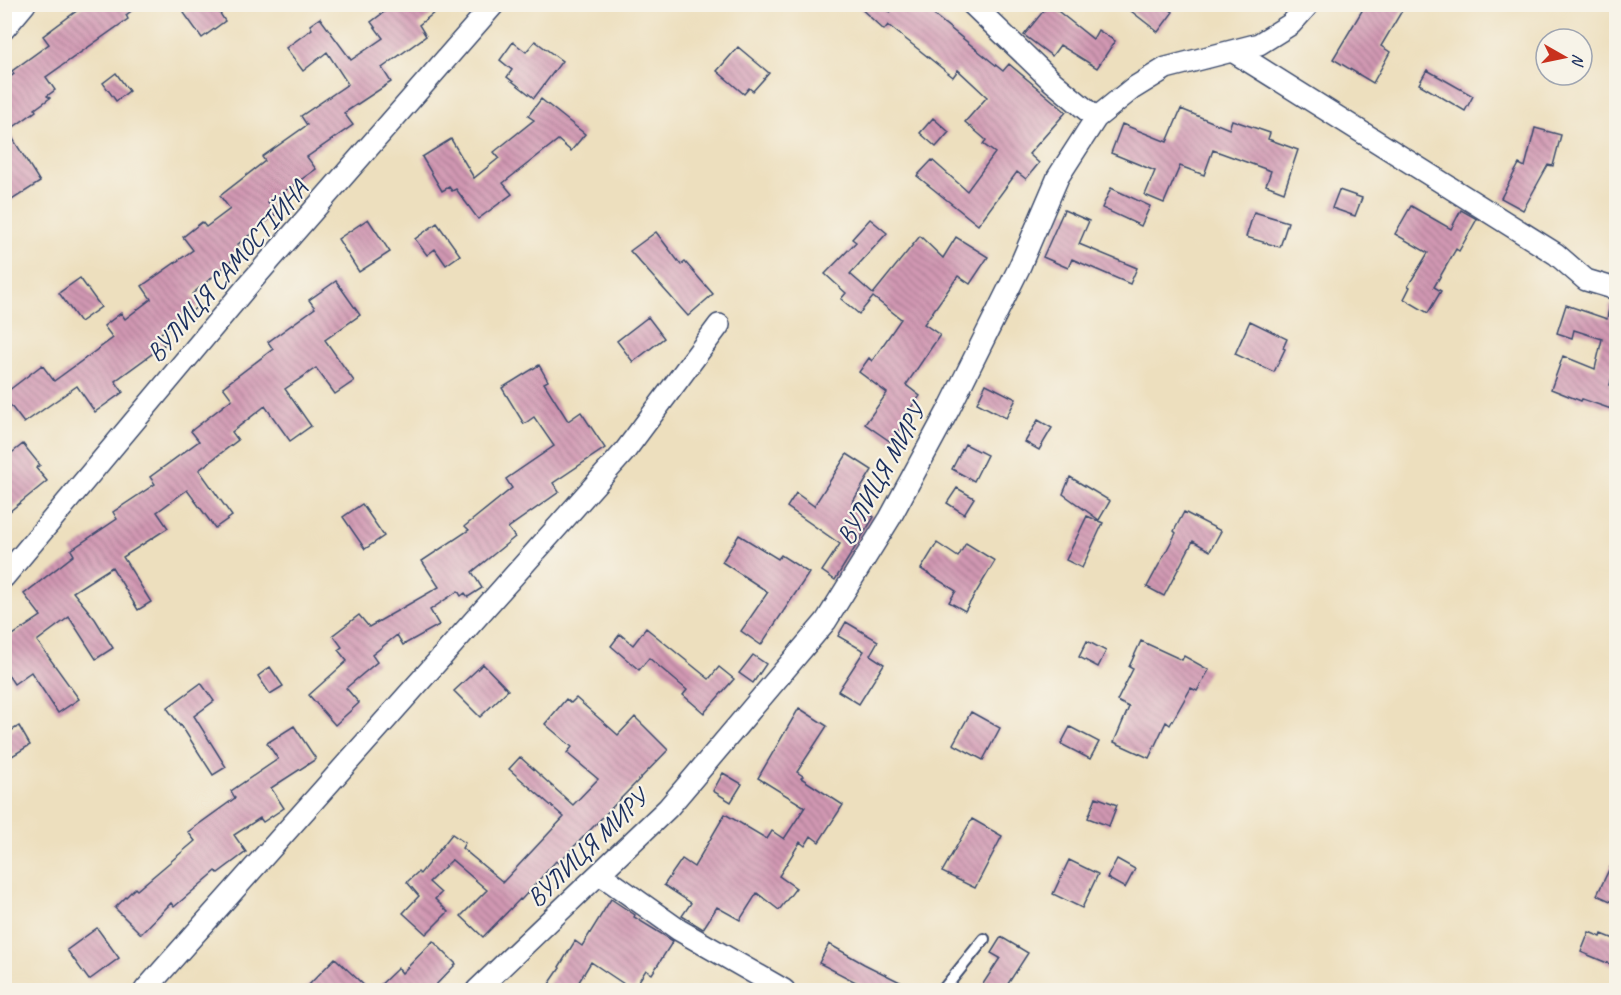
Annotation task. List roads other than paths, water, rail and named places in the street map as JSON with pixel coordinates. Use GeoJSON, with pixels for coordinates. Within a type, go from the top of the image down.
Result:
{"type":"FeatureCollection","features":[{"type":"Feature","properties":{"kind":"street"},"geometry":{"type":"LineString","coordinates":[[4,29],[25,4]]}},
{"type":"Feature","properties":{"kind":"street","name":"ВУЛИЦЯ САМОСТІЙНА"},"geometry":{"type":"LineString","coordinates":[[4,577],[250,283],[494,4]]}},
{"type":"Feature","properties":{"kind":"street"},"geometry":{"type":"LineString","coordinates":[[972,4],[1053,82],[1096,118]]}},
{"type":"Feature","properties":{"kind":"street","name":"ВУЛИЦЯ МИРУ"},"geometry":{"type":"LineString","coordinates":[[477,990],[668,808],[826,621],[890,518],[1019,268],[1058,177],[1096,118],[1132,89],[1166,68],[1259,44],[1291,24],[1309,4]]}},
{"type":"Feature","properties":{"kind":"street"},"geometry":{"type":"LineString","coordinates":[[1234,52],[1556,254],[1586,280],[1617,289]]}},
{"type":"Feature","properties":{"kind":"street"},"geometry":{"type":"LineString","coordinates":[[145,990],[625,451],[719,325]]}},
{"type":"Feature","properties":{"kind":"street"},"geometry":{"type":"LineString","coordinates":[[600,873],[680,930],[784,990]]}},
{"type":"Feature","properties":{"kind":"lane"},"geometry":{"type":"LineString","coordinates":[[943,990],[984,939]]}}]}
